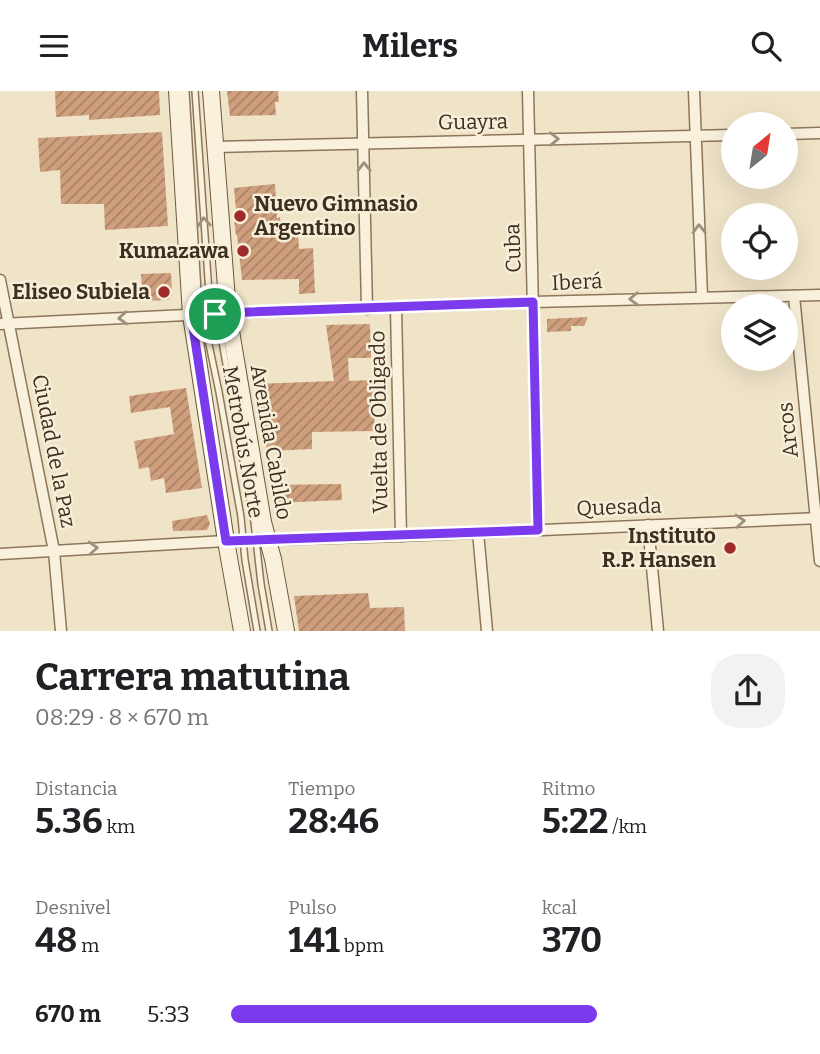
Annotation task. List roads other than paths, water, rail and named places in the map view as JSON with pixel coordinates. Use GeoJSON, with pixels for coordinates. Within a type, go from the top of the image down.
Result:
{"type":"FeatureCollection","features":[{"type":"Feature","properties":{"kind":"main road","name":"Avenida Cabildo"},"geometry":{"type":"LineString","coordinates":[[177,91],[209,314],[226,541],[242,631]]}},
{"type":"Feature","properties":{"kind":"main road","name":"Avenida Cabildo"},"geometry":{"type":"LineString","coordinates":[[211,91],[214,147],[209,314],[263,522],[262,541],[273,559],[286,631]]}},
{"type":"Feature","properties":{"kind":"street","name":"Vuelta de Obligado"},"geometry":{"type":"LineString","coordinates":[[362,91],[367,309]]}},
{"type":"Feature","properties":{"kind":"street","name":"Cuba"},"geometry":{"type":"LineString","coordinates":[[528,91],[538,530]]}},
{"type":"Feature","properties":{"kind":"street"},"geometry":{"type":"LineString","coordinates":[[694,91],[702,297]]}},
{"type":"Feature","properties":{"kind":"street"},"geometry":{"type":"LineString","coordinates":[[798,134],[820,133]]}},
{"type":"Feature","properties":{"kind":"street","name":"Guayra"},"geometry":{"type":"LineString","coordinates":[[214,147],[721,135]]}},
{"type":"Feature","properties":{"kind":"street","name":"Ciudad de la Paz"},"geometry":{"type":"LineString","coordinates":[[0,280],[4,323],[54,551],[61,631]]}},
{"type":"Feature","properties":{"kind":"street","name":"Iberá"},"geometry":{"type":"LineString","coordinates":[[798,296],[820,295]]}},
{"type":"Feature","properties":{"kind":"street","name":"Iberá"},"geometry":{"type":"LineString","coordinates":[[4,323],[721,297]]}},
{"type":"Feature","properties":{"kind":"street","name":"Vuelta de Obligado"},"geometry":{"type":"LineString","coordinates":[[396,308],[401,536]]}},
{"type":"Feature","properties":{"kind":"street","name":"Arcos"},"geometry":{"type":"LineString","coordinates":[[798,333],[818,518],[820,561]]}},
{"type":"Feature","properties":{"kind":"street","name":"Quesada"},"geometry":{"type":"LineString","coordinates":[[0,554],[226,541],[818,518]]}},
{"type":"Feature","properties":{"kind":"street"},"geometry":{"type":"LineString","coordinates":[[648,526],[658,631]]}},
{"type":"Feature","properties":{"kind":"street"},"geometry":{"type":"LineString","coordinates":[[478,533],[487,631]]}},
{"type":"Feature","properties":{"kind":"lane","name":"Metrobús Norte"},"geometry":{"type":"LineString","coordinates":[[186,91],[198,292],[209,314]]}},
{"type":"Feature","properties":{"kind":"lane","name":"Metrobús Norte"},"geometry":{"type":"LineString","coordinates":[[195,91],[209,314],[257,631]]}},
{"type":"Feature","properties":{"kind":"lane","name":"Metrobús Norte"},"geometry":{"type":"LineString","coordinates":[[262,541],[261,585],[269,631]]}},
{"type":"Feature","properties":{"kind":"place","name":"Nuevo Gimnasio Argentino"},"geometry":{"type":"Point","coordinates":[240,216]}},
{"type":"Feature","properties":{"kind":"place","name":"Kumazawa"},"geometry":{"type":"Point","coordinates":[243,251]}},
{"type":"Feature","properties":{"kind":"place","name":"Eliseo Subiela"},"geometry":{"type":"Point","coordinates":[164,292]}},
{"type":"Feature","properties":{"kind":"place","name":"Instituto R.P. Hansen"},"geometry":{"type":"Point","coordinates":[730,548]}}]}
